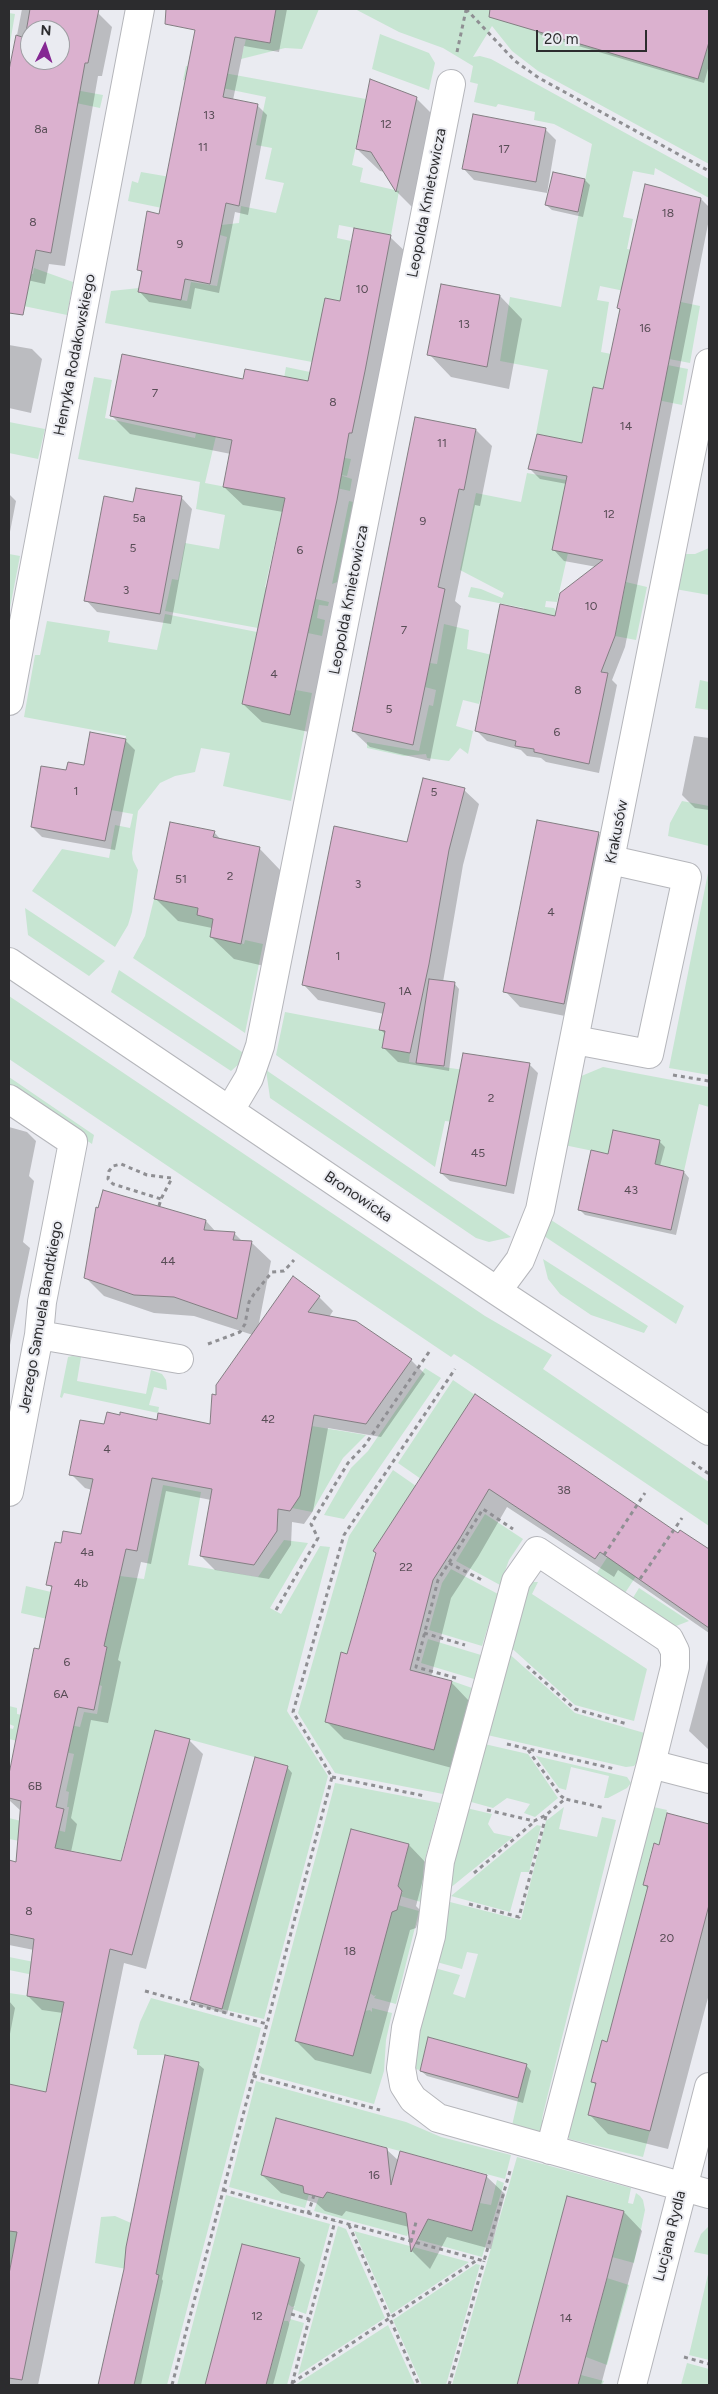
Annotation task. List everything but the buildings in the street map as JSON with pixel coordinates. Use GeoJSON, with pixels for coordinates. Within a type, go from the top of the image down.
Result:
{"type":"FeatureCollection","features":[{"type":"Feature","properties":{"kind":"street","name":"Henryka Rodakowskiego"},"geometry":{"type":"LineString","coordinates":[[9,701],[140,9]]}},
{"type":"Feature","properties":{"kind":"street","name":"Leopolda Kmietowicza"},"geometry":{"type":"LineString","coordinates":[[230,1110],[249,1078],[260,1046],[451,84]]}},
{"type":"Feature","properties":{"kind":"street","name":"Krakusów"},"geometry":{"type":"LineString","coordinates":[[498,1291],[520,1260],[536,1224],[575,1040],[709,363]]}},
{"type":"Feature","properties":{"kind":"street"},"geometry":{"type":"LineString","coordinates":[[575,1040],[649,1054],[687,877],[611,860]]}},
{"type":"Feature","properties":{"kind":"street","name":"Bronowicka"},"geometry":{"type":"LineString","coordinates":[[9,962],[709,1431]]}},
{"type":"Feature","properties":{"kind":"street","name":"Jerzego Samuela Bandtkiego"},"geometry":{"type":"LineString","coordinates":[[9,1099],[73,1142],[42,1302],[39,1335],[9,1492]]}},
{"type":"Feature","properties":{"kind":"street"},"geometry":{"type":"LineString","coordinates":[[39,1335],[179,1358]]}},
{"type":"Feature","properties":{"kind":"street"},"geometry":{"type":"LineString","coordinates":[[550,2150],[675,1667],[675,1651],[664,1634],[537,1551],[519,1575],[499,1641],[438,1867],[440,1900],[403,2044],[401,2068],[404,2085],[413,2099],[438,2118],[550,2150],[683,2186],[709,2194]]}},
{"type":"Feature","properties":{"kind":"street"},"geometry":{"type":"LineString","coordinates":[[649,1770],[709,1779]]}},
{"type":"Feature","properties":{"kind":"street","name":"Lucjana Rydla"},"geometry":{"type":"LineString","coordinates":[[632,2385],[709,2087]]}},
{"type":"Feature","properties":{"kind":"path"},"geometry":{"type":"LineString","coordinates":[[458,49],[466,9]]}},
{"type":"Feature","properties":{"kind":"path"},"geometry":{"type":"LineString","coordinates":[[466,9],[515,61],[539,78],[709,171]]}},
{"type":"Feature","properties":{"kind":"path"},"geometry":{"type":"LineString","coordinates":[[664,1073],[709,1081]]}},
{"type":"Feature","properties":{"kind":"path"},"geometry":{"type":"LineString","coordinates":[[159,1206],[172,1178],[147,1175],[121,1164],[113,1166],[109,1171],[108,1179],[113,1184],[161,1199]]}},
{"type":"Feature","properties":{"kind":"path"},"geometry":{"type":"LineString","coordinates":[[179,1358],[240,1332],[245,1324],[249,1302],[254,1294],[272,1272],[284,1271],[294,1260]]}},
{"type":"Feature","properties":{"kind":"path"},"geometry":{"type":"LineString","coordinates":[[276,1610],[318,1538],[311,1524],[321,1507],[348,1463],[365,1445],[429,1352]]}},
{"type":"Feature","properties":{"kind":"path"},"geometry":{"type":"LineString","coordinates":[[172,2385],[332,1777],[293,1712],[344,1535],[455,1368]]}},
{"type":"Feature","properties":{"kind":"path"},"geometry":{"type":"LineString","coordinates":[[585,1582],[645,1493]]}},
{"type":"Feature","properties":{"kind":"path"},"geometry":{"type":"LineString","coordinates":[[458,1679],[416,1667],[438,1580],[484,1509],[520,1533]]}},
{"type":"Feature","properties":{"kind":"path"},"geometry":{"type":"LineString","coordinates":[[622,1606],[682,1518]]}},
{"type":"Feature","properties":{"kind":"path"},"geometry":{"type":"LineString","coordinates":[[449,1563],[484,1581]]}},
{"type":"Feature","properties":{"kind":"path"},"geometry":{"type":"LineString","coordinates":[[424,1633],[467,1646]]}},
{"type":"Feature","properties":{"kind":"path"},"geometry":{"type":"LineString","coordinates":[[499,1641],[575,1709],[658,1732]]}},
{"type":"Feature","properties":{"kind":"path"},"geometry":{"type":"LineString","coordinates":[[473,1736],[528,1749],[649,1770]]}},
{"type":"Feature","properties":{"kind":"path"},"geometry":{"type":"LineString","coordinates":[[528,1749],[565,1799],[637,1816]]}},
{"type":"Feature","properties":{"kind":"path"},"geometry":{"type":"LineString","coordinates":[[332,1777],[455,1802],[534,1821]]}},
{"type":"Feature","properties":{"kind":"path"},"geometry":{"type":"LineString","coordinates":[[440,1900],[534,1821],[546,1815],[565,1799]]}},
{"type":"Feature","properties":{"kind":"path"},"geometry":{"type":"LineString","coordinates":[[440,1900],[519,1917],[546,1815]]}},
{"type":"Feature","properties":{"kind":"path"},"geometry":{"type":"LineString","coordinates":[[145,1991],[267,2024]]}},
{"type":"Feature","properties":{"kind":"path"},"geometry":{"type":"LineString","coordinates":[[253,2076],[385,2111]]}},
{"type":"Feature","properties":{"kind":"path"},"geometry":{"type":"LineString","coordinates":[[449,2385],[513,2162]]}},
{"type":"Feature","properties":{"kind":"path"},"geometry":{"type":"LineString","coordinates":[[223,2190],[484,2261]]}},
{"type":"Feature","properties":{"kind":"path"},"geometry":{"type":"LineString","coordinates":[[308,2214],[314,2195]]}},
{"type":"Feature","properties":{"kind":"path"},"geometry":{"type":"LineString","coordinates":[[292,2384],[335,2220]]}},
{"type":"Feature","properties":{"kind":"path"},"geometry":{"type":"LineString","coordinates":[[411,2242],[416,2222]]}},
{"type":"Feature","properties":{"kind":"path"},"geometry":{"type":"LineString","coordinates":[[348,2224],[419,2385]]}},
{"type":"Feature","properties":{"kind":"path"},"geometry":{"type":"LineString","coordinates":[[292,2384],[478,2260]]}},
{"type":"Feature","properties":{"kind":"path"},"geometry":{"type":"LineString","coordinates":[[291,2314],[309,2319]]}},
{"type":"Feature","properties":{"kind":"path"},"geometry":{"type":"LineString","coordinates":[[684,2357],[709,2364]]}},
{"type":"Feature","properties":{"kind":"green space"},"geometry":{"type":"Polygon","coordinates":[[[276,9],[319,9],[302,49],[285,48],[241,59],[246,39],[270,43],[276,9]]]}},
{"type":"Feature","properties":{"kind":"green space"},"geometry":{"type":"Polygon","coordinates":[[[355,9],[540,9],[534,29],[698,78],[709,42],[709,164],[538,71],[512,51],[492,26],[473,57],[480,56],[491,59],[709,179],[709,198],[655,168],[654,175],[633,171],[623,217],[633,219],[627,249],[642,252],[634,293],[600,286],[597,300],[609,302],[601,352],[688,369],[682,405],[593,387],[582,443],[536,434],[548,370],[500,361],[510,297],[561,307],[592,144],[554,124],[534,120],[535,112],[498,104],[496,107],[474,102],[478,84],[470,82],[473,66],[443,48],[399,32],[355,9]]]}},
{"type":"Feature","properties":{"kind":"green space"},"geometry":{"type":"Polygon","coordinates":[[[9,13],[15,14],[9,49],[9,13]]]}},
{"type":"Feature","properties":{"kind":"green space"},"geometry":{"type":"Polygon","coordinates":[[[380,34],[429,53],[435,63],[429,90],[372,69],[380,34]]]}},
{"type":"Feature","properties":{"kind":"green space"},"geometry":{"type":"Polygon","coordinates":[[[186,66],[366,99],[352,165],[363,168],[360,182],[399,191],[391,235],[339,225],[337,238],[351,241],[340,301],[312,362],[105,323],[111,291],[139,288],[139,292],[187,301],[191,282],[217,286],[227,237],[220,235],[221,225],[239,223],[241,206],[276,213],[284,183],[265,179],[272,148],[256,145],[266,97],[183,80],[186,66]]]}},
{"type":"Feature","properties":{"kind":"green space"},"geometry":{"type":"Polygon","coordinates":[[[9,78],[103,95],[100,108],[28,93],[27,99],[9,95],[9,78]]]}},
{"type":"Feature","properties":{"kind":"green space"},"geometry":{"type":"Polygon","coordinates":[[[141,172],[205,183],[162,208],[128,201],[132,181],[138,183],[141,172]]]}},
{"type":"Feature","properties":{"kind":"green space"},"geometry":{"type":"Polygon","coordinates":[[[34,268],[73,282],[67,315],[9,303],[9,269],[33,274],[34,268]]]}},
{"type":"Feature","properties":{"kind":"green space"},"geometry":{"type":"Polygon","coordinates":[[[681,302],[700,306],[690,363],[669,359],[681,302]]]}},
{"type":"Feature","properties":{"kind":"green space"},"geometry":{"type":"Polygon","coordinates":[[[286,367],[310,372],[298,449],[351,459],[347,476],[340,475],[352,479],[350,491],[310,482],[287,490],[265,587],[329,602],[328,606],[319,605],[317,618],[325,620],[322,636],[260,623],[258,628],[165,611],[172,579],[178,580],[185,543],[219,549],[225,515],[196,509],[200,482],[78,459],[94,377],[112,380],[105,418],[195,438],[196,433],[216,436],[205,483],[263,494],[286,367]]]}},
{"type":"Feature","properties":{"kind":"green space"},"geometry":{"type":"Polygon","coordinates":[[[9,422],[45,429],[38,459],[9,453],[9,422]]]}},
{"type":"Feature","properties":{"kind":"green space"},"geometry":{"type":"Polygon","coordinates":[[[527,473],[572,481],[553,550],[568,553],[557,602],[546,601],[545,607],[554,608],[557,613],[553,636],[522,621],[524,608],[468,597],[471,587],[502,598],[504,593],[460,570],[476,493],[521,502],[527,473]]]}},
{"type":"Feature","properties":{"kind":"green space"},"geometry":{"type":"Polygon","coordinates":[[[349,501],[358,503],[343,580],[332,584],[349,501]]]}},
{"type":"Feature","properties":{"kind":"green space"},"geometry":{"type":"Polygon","coordinates":[[[709,548],[709,595],[675,589],[682,554],[695,554],[709,548]]]}},
{"type":"Feature","properties":{"kind":"green space"},"geometry":{"type":"Polygon","coordinates":[[[9,554],[20,556],[9,613],[9,554]]]}},
{"type":"Feature","properties":{"kind":"green space"},"geometry":{"type":"Polygon","coordinates":[[[626,582],[647,587],[636,640],[615,636],[626,582]]]}},
{"type":"Feature","properties":{"kind":"green space"},"geometry":{"type":"Polygon","coordinates":[[[165,614],[257,632],[242,704],[290,715],[296,690],[312,693],[291,801],[223,786],[230,753],[201,748],[195,772],[175,776],[160,783],[138,811],[132,853],[138,870],[132,912],[128,925],[115,947],[32,891],[62,849],[109,858],[115,825],[130,828],[133,814],[111,810],[126,736],[24,717],[35,655],[40,655],[47,621],[110,631],[108,642],[157,650],[165,614]]]}},
{"type":"Feature","properties":{"kind":"green space"},"geometry":{"type":"Polygon","coordinates":[[[444,624],[469,630],[467,649],[492,655],[479,704],[463,700],[456,726],[473,731],[468,754],[460,748],[449,761],[427,758],[426,754],[404,756],[367,748],[367,742],[419,751],[429,705],[433,706],[436,690],[425,687],[430,663],[437,664],[444,624]]]}},
{"type":"Feature","properties":{"kind":"green space"},"geometry":{"type":"Polygon","coordinates":[[[700,680],[709,682],[709,710],[695,708],[700,680]]]}},
{"type":"Feature","properties":{"kind":"green space"},"geometry":{"type":"Polygon","coordinates":[[[682,801],[709,806],[709,846],[668,836],[670,823],[682,801]]]}},
{"type":"Feature","properties":{"kind":"green space"},"geometry":{"type":"Polygon","coordinates":[[[709,873],[709,1075],[669,1068],[709,873]]]}},
{"type":"Feature","properties":{"kind":"green space"},"geometry":{"type":"Polygon","coordinates":[[[154,899],[198,908],[197,915],[213,919],[210,937],[244,944],[245,940],[263,944],[245,1033],[133,958],[145,936],[154,899]]]}},
{"type":"Feature","properties":{"kind":"green space"},"geometry":{"type":"Polygon","coordinates":[[[25,908],[105,961],[89,976],[28,935],[25,908]]]}},
{"type":"Feature","properties":{"kind":"green space"},"geometry":{"type":"Polygon","coordinates":[[[119,970],[245,1054],[240,1063],[231,1071],[111,992],[119,970]]]}},
{"type":"Feature","properties":{"kind":"green space"},"geometry":{"type":"Polygon","coordinates":[[[9,996],[485,1316],[552,1355],[543,1369],[709,1482],[709,1526],[468,1363],[454,1354],[451,1357],[9,1059],[9,996]]]}},
{"type":"Feature","properties":{"kind":"green space"},"geometry":{"type":"Polygon","coordinates":[[[285,1012],[385,1031],[382,1048],[410,1053],[409,1062],[464,1070],[454,1122],[445,1121],[435,1167],[276,1055],[285,1012]]]}},
{"type":"Feature","properties":{"kind":"green space"},"geometry":{"type":"Polygon","coordinates":[[[603,1067],[709,1087],[709,1107],[699,1104],[684,1171],[655,1164],[660,1140],[613,1130],[608,1154],[564,1145],[579,1077],[603,1067]]]}},
{"type":"Feature","properties":{"kind":"green space"},"geometry":{"type":"Polygon","coordinates":[[[266,1070],[511,1237],[489,1242],[476,1238],[270,1098],[266,1070]]]}},
{"type":"Feature","properties":{"kind":"green space"},"geometry":{"type":"Polygon","coordinates":[[[9,1077],[94,1135],[92,1144],[9,1088],[9,1077]]]}},
{"type":"Feature","properties":{"kind":"green space"},"geometry":{"type":"Polygon","coordinates":[[[548,1218],[684,1306],[676,1324],[544,1236],[548,1218]]]}},
{"type":"Feature","properties":{"kind":"green space"},"geometry":{"type":"Polygon","coordinates":[[[543,1259],[648,1326],[644,1333],[591,1315],[560,1294],[548,1279],[543,1259]]]}},
{"type":"Feature","properties":{"kind":"green space"},"geometry":{"type":"Polygon","coordinates":[[[68,1357],[81,1357],[77,1381],[146,1394],[151,1370],[162,1374],[166,1380],[167,1390],[154,1387],[149,1405],[159,1407],[158,1413],[64,1393],[62,1398],[60,1397],[68,1357]]]}},
{"type":"Feature","properties":{"kind":"green space"},"geometry":{"type":"Polygon","coordinates":[[[425,1368],[441,1378],[344,1519],[324,1515],[351,1468],[368,1451],[425,1368]]]}},
{"type":"Feature","properties":{"kind":"green space"},"geometry":{"type":"Polygon","coordinates":[[[453,1380],[475,1395],[421,1479],[398,1463],[453,1380]]]}},
{"type":"Feature","properties":{"kind":"green space"},"geometry":{"type":"Polygon","coordinates":[[[312,1426],[366,1435],[343,1458],[312,1512],[292,1508],[312,1426]]]}},
{"type":"Feature","properties":{"kind":"green space"},"geometry":{"type":"Polygon","coordinates":[[[393,1470],[416,1486],[373,1551],[375,1552],[368,1586],[366,1586],[347,1654],[341,1652],[325,1721],[434,1750],[452,1681],[472,1688],[443,1794],[335,1773],[298,1713],[349,1536],[393,1470]]]}},
{"type":"Feature","properties":{"kind":"green space"},"geometry":{"type":"Polygon","coordinates":[[[163,1485],[201,1492],[188,1565],[258,1577],[284,1540],[308,1543],[270,1608],[281,1614],[320,1546],[330,1547],[287,1711],[328,1776],[264,2019],[222,2009],[287,1766],[155,1730],[98,1946],[63,1981],[9,1970],[9,1957],[39,1963],[84,1879],[89,1854],[9,1839],[9,1818],[65,1832],[69,1807],[67,1807],[69,1792],[66,1791],[74,1754],[9,1739],[9,1728],[13,1729],[14,1726],[9,1724],[9,1706],[17,1708],[17,1714],[80,1727],[84,1712],[97,1714],[102,1686],[99,1685],[107,1647],[52,1635],[56,1621],[21,1613],[26,1586],[51,1592],[50,1597],[114,1606],[112,1603],[117,1578],[120,1576],[144,1579],[163,1485]]]}},
{"type":"Feature","properties":{"kind":"green space"},"geometry":{"type":"Polygon","coordinates":[[[485,1514],[523,1539],[509,1560],[500,1585],[456,1561],[485,1514]]]}},
{"type":"Feature","properties":{"kind":"green space"},"geometry":{"type":"Polygon","coordinates":[[[626,1528],[656,1546],[623,1596],[595,1576],[626,1528]]]}},
{"type":"Feature","properties":{"kind":"green space"},"geometry":{"type":"Polygon","coordinates":[[[451,1569],[498,1594],[482,1646],[429,1630],[442,1583],[451,1569]]]}},
{"type":"Feature","properties":{"kind":"green space"},"geometry":{"type":"Polygon","coordinates":[[[525,1582],[538,1582],[532,1594],[647,1669],[634,1721],[575,1705],[507,1644],[525,1582]]]}},
{"type":"Feature","properties":{"kind":"green space"},"geometry":{"type":"Polygon","coordinates":[[[639,1588],[689,1621],[671,1628],[631,1601],[639,1588]]]}},
{"type":"Feature","properties":{"kind":"green space"},"geometry":{"type":"Polygon","coordinates":[[[428,1639],[481,1655],[474,1679],[421,1663],[428,1639]]]}},
{"type":"Feature","properties":{"kind":"green space"},"geometry":{"type":"Polygon","coordinates":[[[505,1650],[575,1713],[648,1734],[642,1756],[634,1766],[626,1767],[483,1734],[505,1650]]]}},
{"type":"Feature","properties":{"kind":"green space"},"geometry":{"type":"Polygon","coordinates":[[[480,1743],[528,1754],[558,1798],[535,1817],[524,1813],[530,1804],[507,1798],[493,1808],[464,1800],[480,1743]]]}},
{"type":"Feature","properties":{"kind":"green space"},"geometry":{"type":"Polygon","coordinates":[[[536,1756],[627,1777],[631,1783],[627,1788],[608,1798],[604,1798],[609,1776],[571,1767],[566,1790],[559,1788],[536,1756]]]}},
{"type":"Feature","properties":{"kind":"green space"},"geometry":{"type":"Polygon","coordinates":[[[335,1783],[440,1803],[424,1863],[421,1902],[400,1896],[403,1892],[397,1891],[409,1844],[351,1829],[295,2041],[353,2056],[364,2011],[370,2010],[372,2012],[372,2008],[392,2013],[386,2040],[384,2071],[374,2104],[259,2073],[335,1783]]]}},
{"type":"Feature","properties":{"kind":"green space"},"geometry":{"type":"Polygon","coordinates":[[[649,1806],[667,1810],[659,1845],[653,1844],[643,1884],[648,1886],[607,2042],[602,2041],[591,2081],[596,2083],[588,2115],[650,2131],[643,2157],[569,2139],[567,2127],[649,1806]]]}},
{"type":"Feature","properties":{"kind":"green space"},"geometry":{"type":"Polygon","coordinates":[[[462,1807],[492,1814],[488,1824],[494,1833],[513,1837],[444,1893],[462,1807]]]}},
{"type":"Feature","properties":{"kind":"green space"},"geometry":{"type":"Polygon","coordinates":[[[564,1807],[559,1829],[597,1837],[602,1817],[616,1820],[543,2114],[542,2120],[547,2121],[543,2139],[511,2130],[526,2064],[428,2037],[420,2070],[410,2068],[431,1967],[460,1975],[453,1994],[465,1998],[478,1954],[467,1952],[462,1969],[433,1961],[446,1901],[521,1920],[546,1821],[564,1807]]]}},
{"type":"Feature","properties":{"kind":"green space"},"geometry":{"type":"Polygon","coordinates":[[[537,1825],[541,1826],[529,1872],[521,1872],[510,1912],[451,1896],[537,1825]]]}},
{"type":"Feature","properties":{"kind":"green space"},"geometry":{"type":"Polygon","coordinates":[[[398,1905],[419,1911],[396,2004],[374,1998],[376,1995],[374,1996],[370,1993],[392,1908],[398,1909],[398,1905]]]}},
{"type":"Feature","properties":{"kind":"green space"},"geometry":{"type":"Polygon","coordinates":[[[9,1993],[64,2001],[46,2092],[9,2084],[9,1993]]]}},
{"type":"Feature","properties":{"kind":"green space"},"geometry":{"type":"Polygon","coordinates":[[[151,1998],[261,2028],[167,2385],[134,2385],[158,2275],[95,2263],[101,2217],[115,2216],[131,2223],[165,2230],[199,2063],[165,2055],[137,2055],[137,2050],[133,2048],[140,2022],[151,1998]]]}},
{"type":"Feature","properties":{"kind":"green space"},"geometry":{"type":"Polygon","coordinates":[[[256,2081],[406,2122],[441,2137],[511,2155],[505,2179],[276,2118],[261,2175],[306,2187],[305,2194],[309,2194],[305,2208],[229,2187],[256,2081]]]}},
{"type":"Feature","properties":{"kind":"green space"},"geometry":{"type":"Polygon","coordinates":[[[517,2157],[631,2188],[628,2203],[633,2204],[636,2193],[640,2196],[645,2210],[634,2263],[612,2257],[624,2211],[567,2196],[517,2385],[452,2385],[517,2157]]]}},
{"type":"Feature","properties":{"kind":"green space"},"geometry":{"type":"Polygon","coordinates":[[[497,2180],[504,2183],[482,2257],[416,2239],[426,2219],[472,2231],[480,2203],[491,2205],[497,2180]]]}},
{"type":"Feature","properties":{"kind":"green space"},"geometry":{"type":"Polygon","coordinates":[[[325,2192],[408,2214],[409,2220],[407,2222],[412,2221],[407,2236],[314,2211],[319,2197],[322,2199],[325,2192]]]}},
{"type":"Feature","properties":{"kind":"green space"},"geometry":{"type":"Polygon","coordinates":[[[226,2195],[330,2224],[306,2314],[292,2309],[295,2306],[292,2307],[288,2304],[300,2258],[242,2244],[205,2385],[177,2385],[226,2195]]]}},
{"type":"Feature","properties":{"kind":"green space"},"geometry":{"type":"Polygon","coordinates":[[[9,2197],[24,2200],[9,2274],[9,2197]]]}},
{"type":"Feature","properties":{"kind":"green space"},"geometry":{"type":"Polygon","coordinates":[[[338,2226],[346,2229],[385,2318],[298,2375],[338,2226]]]}},
{"type":"Feature","properties":{"kind":"green space"},"geometry":{"type":"Polygon","coordinates":[[[709,2226],[709,2255],[694,2252],[701,2234],[709,2226]]]}},
{"type":"Feature","properties":{"kind":"green space"},"geometry":{"type":"Polygon","coordinates":[[[354,2231],[469,2262],[391,2314],[354,2231]]]}},
{"type":"Feature","properties":{"kind":"green space"},"geometry":{"type":"Polygon","coordinates":[[[476,2264],[480,2265],[446,2385],[422,2385],[393,2320],[476,2264]]]}},
{"type":"Feature","properties":{"kind":"green space"},"geometry":{"type":"Polygon","coordinates":[[[709,2270],[709,2360],[689,2355],[709,2270]]]}},
{"type":"Feature","properties":{"kind":"green space"},"geometry":{"type":"Polygon","coordinates":[[[607,2278],[629,2285],[607,2365],[586,2357],[607,2278]]]}},
{"type":"Feature","properties":{"kind":"green space"},"geometry":{"type":"Polygon","coordinates":[[[290,2319],[304,2323],[287,2385],[266,2385],[284,2321],[288,2321],[290,2324],[290,2319]]]}},
{"type":"Feature","properties":{"kind":"green space"},"geometry":{"type":"Polygon","coordinates":[[[388,2325],[415,2385],[295,2385],[388,2325]]]}},
{"type":"Feature","properties":{"kind":"green space"},"geometry":{"type":"Polygon","coordinates":[[[687,2363],[709,2369],[709,2385],[681,2385],[687,2363]]]}},
{"type":"Feature","properties":{"kind":"green space"},"geometry":{"type":"Polygon","coordinates":[[[581,2375],[604,2381],[602,2385],[578,2385],[581,2375]]]}}]}
